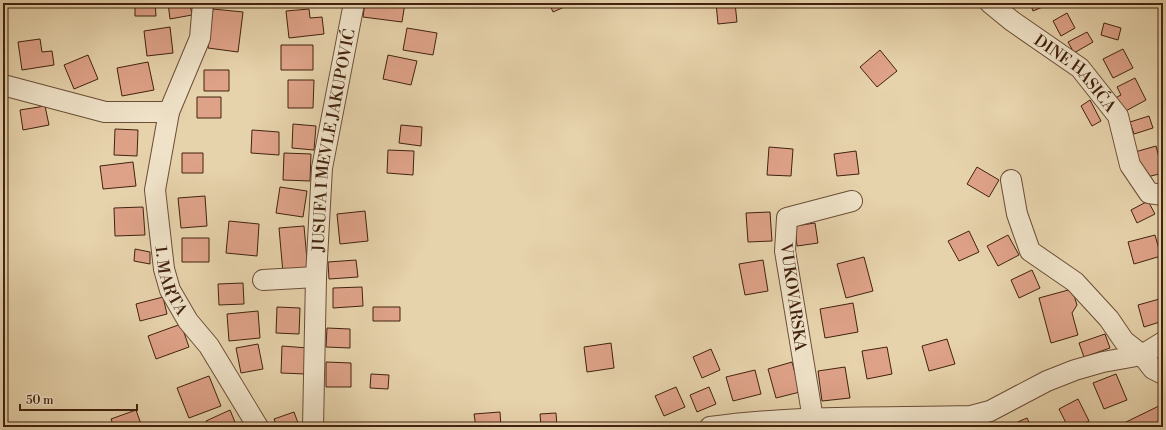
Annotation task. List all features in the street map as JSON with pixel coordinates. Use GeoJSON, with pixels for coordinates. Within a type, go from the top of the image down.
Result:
{"type":"FeatureCollection","features":[{"type":"Feature","properties":{"kind":"street","name":"1. MARTA"},"geometry":{"type":"LineString","coordinates":[[203,3],[200,38],[169,112],[155,190],[164,269],[170,290],[188,321],[209,346],[258,427]]}},
{"type":"Feature","properties":{"kind":"street","name":"JUSUFA I MEVLE JAKUPOVIĆ"},"geometry":{"type":"LineString","coordinates":[[313,427],[316,277],[322,168],[354,3]]}},
{"type":"Feature","properties":{"kind":"street","name":"DINE HASIĆA"},"geometry":{"type":"LineString","coordinates":[[990,3],[1012,21],[1080,68],[1118,116],[1130,165],[1149,193],[1163,195]]}},
{"type":"Feature","properties":{"kind":"street"},"geometry":{"type":"LineString","coordinates":[[3,85],[105,112],[169,112]]}},
{"type":"Feature","properties":{"kind":"street"},"geometry":{"type":"LineString","coordinates":[[1011,180],[1017,214],[1030,251],[1075,282],[1110,320],[1124,341],[1142,355],[1153,369],[1163,374]]}},
{"type":"Feature","properties":{"kind":"street","name":"VUKOVARSKA"},"geometry":{"type":"LineString","coordinates":[[813,419],[785,251],[787,218],[852,201]]}},
{"type":"Feature","properties":{"kind":"street"},"geometry":{"type":"LineString","coordinates":[[263,280],[316,277]]}},
{"type":"Feature","properties":{"kind":"street"},"geometry":{"type":"LineString","coordinates":[[710,427],[813,419],[903,422],[971,416],[990,411],[1047,381],[1075,370],[1103,362],[1142,355],[1163,342]]}},
{"type":"Feature","properties":{"kind":"building"},"geometry":{"type":"Polygon","coordinates":[[[135,3],[155,3],[156,16],[135,16],[135,3]]]}},
{"type":"Feature","properties":{"kind":"building"},"geometry":{"type":"Polygon","coordinates":[[[168,3],[190,3],[192,15],[170,19],[168,3]]]}},
{"type":"Feature","properties":{"kind":"building"},"geometry":{"type":"Polygon","coordinates":[[[365,3],[405,3],[402,22],[363,17],[365,3]]]}},
{"type":"Feature","properties":{"kind":"building"},"geometry":{"type":"Polygon","coordinates":[[[549,3],[570,3],[571,4],[553,12],[549,3]]]}},
{"type":"Feature","properties":{"kind":"building"},"geometry":{"type":"Polygon","coordinates":[[[716,3],[735,3],[737,22],[718,24],[716,3]]]}},
{"type":"Feature","properties":{"kind":"building"},"geometry":{"type":"Polygon","coordinates":[[[1030,3],[1052,3],[1033,11],[1030,3]]]}},
{"type":"Feature","properties":{"kind":"building"},"geometry":{"type":"Polygon","coordinates":[[[213,9],[243,12],[238,52],[208,48],[213,9]]]}},
{"type":"Feature","properties":{"kind":"building"},"geometry":{"type":"Polygon","coordinates":[[[309,9],[310,18],[322,17],[324,34],[289,38],[286,11],[309,9]]]}},
{"type":"Feature","properties":{"kind":"building"},"geometry":{"type":"Polygon","coordinates":[[[1067,13],[1075,28],[1061,36],[1053,21],[1067,13]]]}},
{"type":"Feature","properties":{"kind":"building"},"geometry":{"type":"Polygon","coordinates":[[[1104,23],[1121,28],[1118,40],[1101,35],[1104,23]]]}},
{"type":"Feature","properties":{"kind":"building"},"geometry":{"type":"Polygon","coordinates":[[[170,27],[173,53],[147,56],[144,31],[170,27]]]}},
{"type":"Feature","properties":{"kind":"building"},"geometry":{"type":"Polygon","coordinates":[[[407,28],[437,33],[433,55],[403,50],[407,28]]]}},
{"type":"Feature","properties":{"kind":"building"},"geometry":{"type":"Polygon","coordinates":[[[1087,32],[1093,42],[1074,53],[1068,42],[1087,32]]]}},
{"type":"Feature","properties":{"kind":"building"},"geometry":{"type":"Polygon","coordinates":[[[40,39],[42,52],[52,51],[54,65],[22,70],[18,42],[40,39]]]}},
{"type":"Feature","properties":{"kind":"building"},"geometry":{"type":"Polygon","coordinates":[[[281,45],[313,45],[313,70],[281,70],[281,45]]]}},
{"type":"Feature","properties":{"kind":"building"},"geometry":{"type":"Polygon","coordinates":[[[1123,49],[1133,68],[1113,78],[1103,59],[1123,49]]]}},
{"type":"Feature","properties":{"kind":"building"},"geometry":{"type":"Polygon","coordinates":[[[880,50],[897,71],[877,87],[860,67],[880,50]]]}},
{"type":"Feature","properties":{"kind":"building"},"geometry":{"type":"Polygon","coordinates":[[[88,55],[98,79],[74,89],[64,65],[88,55]]]}},
{"type":"Feature","properties":{"kind":"building"},"geometry":{"type":"Polygon","coordinates":[[[388,55],[417,61],[411,85],[383,79],[388,55]]]}},
{"type":"Feature","properties":{"kind":"building"},"geometry":{"type":"Polygon","coordinates":[[[148,62],[154,90],[122,96],[117,68],[148,62]]]}},
{"type":"Feature","properties":{"kind":"building"},"geometry":{"type":"Polygon","coordinates":[[[204,70],[229,70],[229,91],[204,91],[204,70]]]}},
{"type":"Feature","properties":{"kind":"building"},"geometry":{"type":"Polygon","coordinates":[[[1135,78],[1146,100],[1122,113],[1115,98],[1121,95],[1117,87],[1135,78]]]}},
{"type":"Feature","properties":{"kind":"building"},"geometry":{"type":"Polygon","coordinates":[[[288,80],[314,80],[313,108],[288,108],[288,80]]]}},
{"type":"Feature","properties":{"kind":"building"},"geometry":{"type":"Polygon","coordinates":[[[197,97],[221,97],[221,118],[197,118],[197,97]]]}},
{"type":"Feature","properties":{"kind":"building"},"geometry":{"type":"Polygon","coordinates":[[[3,100],[5,100],[5,126],[3,126],[3,100]]]}},
{"type":"Feature","properties":{"kind":"building"},"geometry":{"type":"Polygon","coordinates":[[[1090,100],[1101,121],[1092,126],[1081,106],[1090,100]]]}},
{"type":"Feature","properties":{"kind":"building"},"geometry":{"type":"Polygon","coordinates":[[[45,106],[49,125],[23,130],[20,110],[45,106]]]}},
{"type":"Feature","properties":{"kind":"building"},"geometry":{"type":"Polygon","coordinates":[[[1149,116],[1153,128],[1134,134],[1130,122],[1149,116]]]}},
{"type":"Feature","properties":{"kind":"building"},"geometry":{"type":"Polygon","coordinates":[[[293,124],[316,126],[314,150],[292,148],[293,124]]]}},
{"type":"Feature","properties":{"kind":"building"},"geometry":{"type":"Polygon","coordinates":[[[401,125],[422,127],[421,146],[399,143],[401,125]]]}},
{"type":"Feature","properties":{"kind":"building"},"geometry":{"type":"Polygon","coordinates":[[[115,129],[138,130],[137,156],[114,155],[115,129]]]}},
{"type":"Feature","properties":{"kind":"building"},"geometry":{"type":"Polygon","coordinates":[[[252,130],[279,132],[279,155],[251,153],[252,130]]]}},
{"type":"Feature","properties":{"kind":"building"},"geometry":{"type":"Polygon","coordinates":[[[1156,146],[1163,173],[1143,178],[1135,152],[1156,146]]]}},
{"type":"Feature","properties":{"kind":"building"},"geometry":{"type":"Polygon","coordinates":[[[769,147],[793,149],[791,176],[767,175],[769,147]]]}},
{"type":"Feature","properties":{"kind":"building"},"geometry":{"type":"Polygon","coordinates":[[[388,150],[414,151],[413,175],[387,173],[388,150]]]}},
{"type":"Feature","properties":{"kind":"building"},"geometry":{"type":"Polygon","coordinates":[[[856,151],[859,174],[837,176],[834,154],[856,151]]]}},
{"type":"Feature","properties":{"kind":"building"},"geometry":{"type":"Polygon","coordinates":[[[182,153],[203,153],[203,173],[182,173],[182,153]]]}},
{"type":"Feature","properties":{"kind":"building"},"geometry":{"type":"Polygon","coordinates":[[[284,153],[311,154],[310,181],[283,180],[284,153]]]}},
{"type":"Feature","properties":{"kind":"building"},"geometry":{"type":"Polygon","coordinates":[[[133,162],[136,186],[103,189],[100,166],[133,162]]]}},
{"type":"Feature","properties":{"kind":"building"},"geometry":{"type":"Polygon","coordinates":[[[977,167],[999,180],[989,197],[967,184],[977,167]]]}},
{"type":"Feature","properties":{"kind":"building"},"geometry":{"type":"Polygon","coordinates":[[[280,187],[307,191],[303,217],[276,213],[280,187]]]}},
{"type":"Feature","properties":{"kind":"building"},"geometry":{"type":"Polygon","coordinates":[[[205,196],[207,226],[181,228],[178,198],[205,196]]]}},
{"type":"Feature","properties":{"kind":"building"},"geometry":{"type":"Polygon","coordinates":[[[1148,201],[1155,214],[1137,223],[1131,210],[1148,201]]]}},
{"type":"Feature","properties":{"kind":"building"},"geometry":{"type":"Polygon","coordinates":[[[143,207],[145,235],[115,236],[114,208],[143,207]]]}},
{"type":"Feature","properties":{"kind":"building"},"geometry":{"type":"Polygon","coordinates":[[[365,211],[368,241],[340,244],[337,214],[365,211]]]}},
{"type":"Feature","properties":{"kind":"building"},"geometry":{"type":"Polygon","coordinates":[[[770,212],[772,241],[748,242],[746,213],[770,212]]]}},
{"type":"Feature","properties":{"kind":"building"},"geometry":{"type":"Polygon","coordinates":[[[229,221],[259,224],[257,256],[226,253],[229,221]]]}},
{"type":"Feature","properties":{"kind":"building"},"geometry":{"type":"Polygon","coordinates":[[[815,223],[818,243],[797,246],[795,226],[815,223]]]}},
{"type":"Feature","properties":{"kind":"building"},"geometry":{"type":"Polygon","coordinates":[[[304,226],[308,271],[283,273],[279,228],[304,226]]]}},
{"type":"Feature","properties":{"kind":"building"},"geometry":{"type":"Polygon","coordinates":[[[969,231],[979,252],[959,261],[948,241],[969,231]]]}},
{"type":"Feature","properties":{"kind":"building"},"geometry":{"type":"Polygon","coordinates":[[[1008,235],[1019,255],[998,266],[987,246],[1008,235]]]}},
{"type":"Feature","properties":{"kind":"building"},"geometry":{"type":"Polygon","coordinates":[[[1155,235],[1161,256],[1134,264],[1128,242],[1155,235]]]}},
{"type":"Feature","properties":{"kind":"building"},"geometry":{"type":"Polygon","coordinates":[[[182,238],[209,238],[209,262],[182,262],[182,238]]]}},
{"type":"Feature","properties":{"kind":"building"},"geometry":{"type":"Polygon","coordinates":[[[135,249],[150,252],[150,264],[134,261],[135,249]]]}},
{"type":"Feature","properties":{"kind":"building"},"geometry":{"type":"Polygon","coordinates":[[[864,257],[873,291],[846,298],[837,264],[864,257]]]}},
{"type":"Feature","properties":{"kind":"building"},"geometry":{"type":"Polygon","coordinates":[[[356,260],[358,277],[329,279],[328,262],[356,260]]]}},
{"type":"Feature","properties":{"kind":"building"},"geometry":{"type":"Polygon","coordinates":[[[763,260],[768,291],[745,295],[739,264],[763,260]]]}},
{"type":"Feature","properties":{"kind":"building"},"geometry":{"type":"Polygon","coordinates":[[[1032,270],[1040,288],[1019,298],[1011,280],[1032,270]]]}},
{"type":"Feature","properties":{"kind":"building"},"geometry":{"type":"Polygon","coordinates":[[[243,283],[244,304],[219,305],[218,284],[243,283]]]}},
{"type":"Feature","properties":{"kind":"building"},"geometry":{"type":"Polygon","coordinates":[[[362,287],[363,306],[333,308],[333,288],[362,287]]]}},
{"type":"Feature","properties":{"kind":"building"},"geometry":{"type":"Polygon","coordinates":[[[1072,289],[1077,305],[1072,313],[1078,335],[1051,343],[1039,298],[1072,289]]]}},
{"type":"Feature","properties":{"kind":"building"},"geometry":{"type":"Polygon","coordinates":[[[163,297],[167,314],[140,321],[136,304],[163,297]]]}},
{"type":"Feature","properties":{"kind":"building"},"geometry":{"type":"Polygon","coordinates":[[[1163,298],[1163,321],[1144,327],[1138,305],[1163,298]]]}},
{"type":"Feature","properties":{"kind":"building"},"geometry":{"type":"Polygon","coordinates":[[[853,303],[858,332],[825,338],[820,309],[853,303]]]}},
{"type":"Feature","properties":{"kind":"building"},"geometry":{"type":"Polygon","coordinates":[[[277,307],[300,308],[299,334],[276,333],[277,307]]]}},
{"type":"Feature","properties":{"kind":"building"},"geometry":{"type":"Polygon","coordinates":[[[373,307],[400,307],[400,321],[373,321],[373,307]]]}},
{"type":"Feature","properties":{"kind":"building"},"geometry":{"type":"Polygon","coordinates":[[[258,311],[260,338],[229,341],[227,314],[258,311]]]}},
{"type":"Feature","properties":{"kind":"building"},"geometry":{"type":"Polygon","coordinates":[[[181,324],[189,347],[156,359],[148,336],[181,324]]]}},
{"type":"Feature","properties":{"kind":"building"},"geometry":{"type":"Polygon","coordinates":[[[327,328],[350,329],[350,348],[326,347],[327,328]]]}},
{"type":"Feature","properties":{"kind":"building"},"geometry":{"type":"Polygon","coordinates":[[[1105,334],[1110,348],[1084,357],[1079,343],[1105,334]]]}},
{"type":"Feature","properties":{"kind":"building"},"geometry":{"type":"Polygon","coordinates":[[[947,339],[955,364],[929,371],[922,346],[947,339]]]}},
{"type":"Feature","properties":{"kind":"building"},"geometry":{"type":"Polygon","coordinates":[[[611,343],[614,368],[587,372],[584,347],[611,343]]]}},
{"type":"Feature","properties":{"kind":"building"},"geometry":{"type":"Polygon","coordinates":[[[258,344],[263,369],[241,373],[236,348],[258,344]]]}},
{"type":"Feature","properties":{"kind":"building"},"geometry":{"type":"Polygon","coordinates":[[[282,346],[308,348],[306,374],[281,373],[282,346]]]}},
{"type":"Feature","properties":{"kind":"building"},"geometry":{"type":"Polygon","coordinates":[[[887,347],[892,374],[867,379],[862,351],[887,347]]]}},
{"type":"Feature","properties":{"kind":"building"},"geometry":{"type":"Polygon","coordinates":[[[711,349],[720,370],[702,378],[693,357],[711,349]]]}},
{"type":"Feature","properties":{"kind":"building"},"geometry":{"type":"Polygon","coordinates":[[[326,362],[351,363],[351,387],[326,387],[326,362]]]}},
{"type":"Feature","properties":{"kind":"building"},"geometry":{"type":"Polygon","coordinates":[[[792,362],[800,392],[776,398],[768,369],[792,362]]]}},
{"type":"Feature","properties":{"kind":"building"},"geometry":{"type":"Polygon","coordinates":[[[845,367],[850,398],[822,401],[818,371],[845,367]]]}},
{"type":"Feature","properties":{"kind":"building"},"geometry":{"type":"Polygon","coordinates":[[[755,370],[761,394],[733,401],[726,377],[755,370]]]}},
{"type":"Feature","properties":{"kind":"building"},"geometry":{"type":"Polygon","coordinates":[[[371,374],[389,375],[388,389],[370,388],[371,374]]]}},
{"type":"Feature","properties":{"kind":"building"},"geometry":{"type":"Polygon","coordinates":[[[1116,374],[1127,400],[1104,409],[1093,383],[1116,374]]]}},
{"type":"Feature","properties":{"kind":"building"},"geometry":{"type":"Polygon","coordinates":[[[209,376],[221,406],[189,418],[177,388],[209,376]]]}},
{"type":"Feature","properties":{"kind":"building"},"geometry":{"type":"Polygon","coordinates":[[[676,387],[685,407],[664,416],[655,396],[676,387]]]}},
{"type":"Feature","properties":{"kind":"building"},"geometry":{"type":"Polygon","coordinates":[[[709,387],[716,404],[697,412],[690,395],[709,387]]]}},
{"type":"Feature","properties":{"kind":"building"},"geometry":{"type":"Polygon","coordinates":[[[1078,399],[1089,421],[1077,427],[1068,427],[1059,409],[1078,399]]]}},
{"type":"Feature","properties":{"kind":"building"},"geometry":{"type":"Polygon","coordinates":[[[1163,404],[1163,427],[1123,427],[1122,424],[1163,404]]]}},
{"type":"Feature","properties":{"kind":"building"},"geometry":{"type":"Polygon","coordinates":[[[136,410],[142,427],[114,427],[111,419],[136,410]]]}},
{"type":"Feature","properties":{"kind":"building"},"geometry":{"type":"Polygon","coordinates":[[[230,410],[237,427],[208,427],[206,421],[230,410]]]}},
{"type":"Feature","properties":{"kind":"building"},"geometry":{"type":"Polygon","coordinates":[[[294,412],[298,423],[288,427],[277,427],[274,419],[294,412]]]}},
{"type":"Feature","properties":{"kind":"building"},"geometry":{"type":"Polygon","coordinates":[[[500,412],[501,427],[476,427],[474,414],[500,412]]]}},
{"type":"Feature","properties":{"kind":"building"},"geometry":{"type":"Polygon","coordinates":[[[556,413],[557,426],[541,427],[540,414],[556,413]]]}},
{"type":"Feature","properties":{"kind":"building"},"geometry":{"type":"Polygon","coordinates":[[[1027,418],[1031,427],[1006,427],[1027,418]]]}}]}
